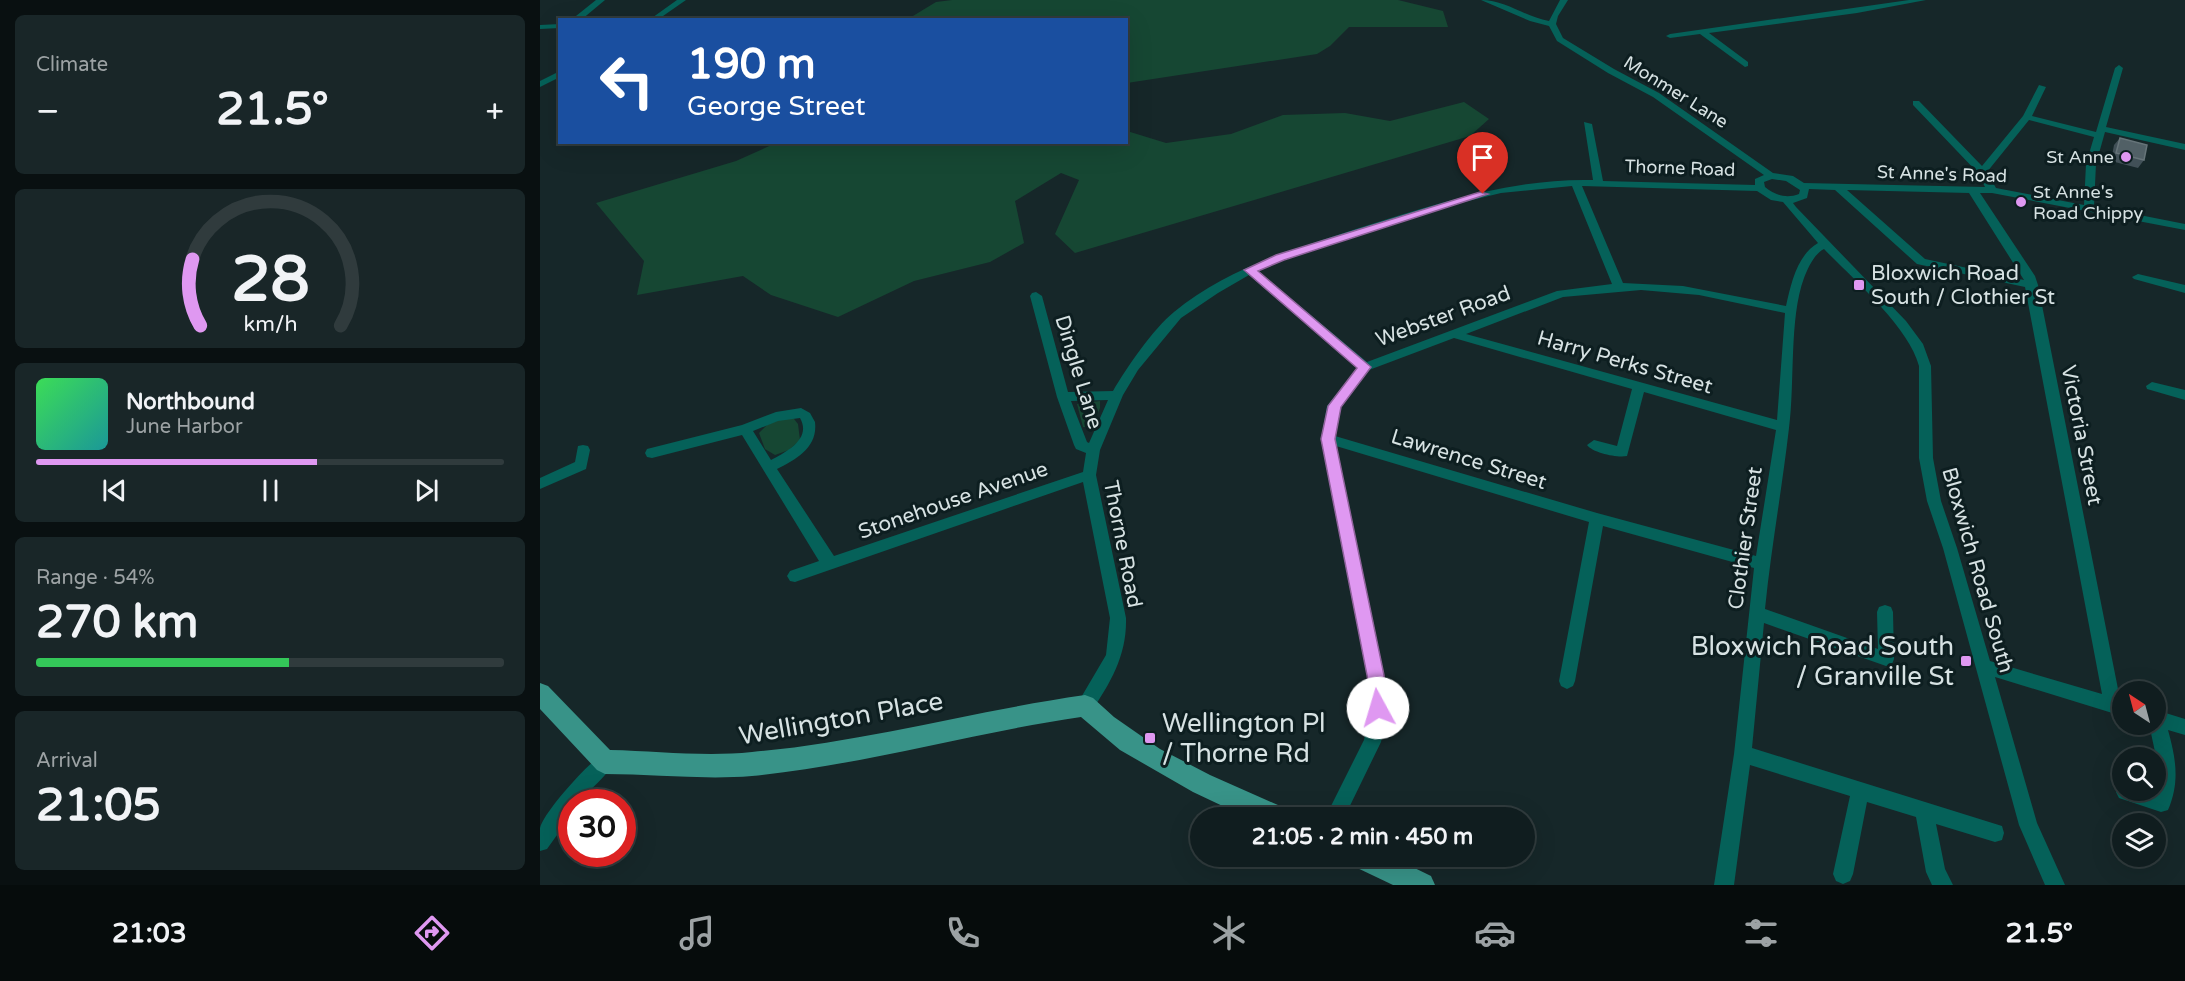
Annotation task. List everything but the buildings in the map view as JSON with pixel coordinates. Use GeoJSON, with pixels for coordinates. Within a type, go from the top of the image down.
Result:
{"type":"FeatureCollection","features":[{"type":"Feature","properties":{"kind":"main road"},"geometry":{"type":"LineString","coordinates":[[540,693],[605,762]]}},
{"type":"Feature","properties":{"kind":"main road","name":"Wellington Place"},"geometry":{"type":"LineString","coordinates":[[605,762],[721,767],[754,764],[883,745],[1000,718],[1085,705]]}},
{"type":"Feature","properties":{"kind":"main road"},"geometry":{"type":"LineString","coordinates":[[1085,705],[1104,724],[1184,776],[1253,807]]}},
{"type":"Feature","properties":{"kind":"main road"},"geometry":{"type":"LineString","coordinates":[[1384,867],[1422,885]]}},
{"type":"Feature","properties":{"kind":"street"},"geometry":{"type":"LineString","coordinates":[[578,18],[601,0]]}},
{"type":"Feature","properties":{"kind":"street"},"geometry":{"type":"LineString","coordinates":[[655,18],[682,0]]}},
{"type":"Feature","properties":{"kind":"street"},"geometry":{"type":"LineString","coordinates":[[1485,0],[1497,1],[1531,21],[1552,24],[1564,0]]}},
{"type":"Feature","properties":{"kind":"street"},"geometry":{"type":"LineString","coordinates":[[1670,36],[1865,10],[1922,0]]}},
{"type":"Feature","properties":{"kind":"street","name":"Monmer Lane"},"geometry":{"type":"LineString","coordinates":[[1552,24],[1560,39],[1611,71],[1656,95],[1771,176],[1790,178],[1803,186]]}},
{"type":"Feature","properties":{"kind":"street"},"geometry":{"type":"LineString","coordinates":[[540,27],[558,26]]}},
{"type":"Feature","properties":{"kind":"street"},"geometry":{"type":"LineString","coordinates":[[1702,32],[1745,64]]}},
{"type":"Feature","properties":{"kind":"street"},"geometry":{"type":"LineString","coordinates":[[2089,207],[2091,164],[2119,68]]}},
{"type":"Feature","properties":{"kind":"street"},"geometry":{"type":"LineString","coordinates":[[542,81],[558,75]]}},
{"type":"Feature","properties":{"kind":"street"},"geometry":{"type":"LineString","coordinates":[[1982,172],[2027,117],[2042,87]]}},
{"type":"Feature","properties":{"kind":"street"},"geometry":{"type":"LineString","coordinates":[[1916,103],[1982,172],[1992,190]]}},
{"type":"Feature","properties":{"kind":"street"},"geometry":{"type":"LineString","coordinates":[[2027,117],[2185,147]]}},
{"type":"Feature","properties":{"kind":"street","name":"Thorne Road"},"geometry":{"type":"LineString","coordinates":[[1587,124],[1599,184]]}},
{"type":"Feature","properties":{"kind":"street"},"geometry":{"type":"LineString","coordinates":[[1771,176],[1759,181],[1760,188],[1771,196],[1786,200],[1803,196],[1805,190],[1803,186]]}},
{"type":"Feature","properties":{"kind":"street"},"geometry":{"type":"LineString","coordinates":[[1576,183],[1619,286]]}},
{"type":"Feature","properties":{"kind":"street","name":"Thorne Road"},"geometry":{"type":"LineString","coordinates":[[1085,705],[1112,665],[1120,636],[1089,476],[1094,450],[1117,395],[1139,360],[1177,315],[1250,270],[1280,257],[1448,203],[1501,190],[1576,183],[1760,188]]}},
{"type":"Feature","properties":{"kind":"street","name":"St Anne's Road"},"geometry":{"type":"LineString","coordinates":[[1803,186],[1992,190],[2185,227]]}},
{"type":"Feature","properties":{"kind":"street"},"geometry":{"type":"LineString","coordinates":[[1839,188],[1921,262],[2032,285]]}},
{"type":"Feature","properties":{"kind":"street","name":"Victoria Street"},"geometry":{"type":"LineString","coordinates":[[1972,189],[2029,276],[2032,285],[2113,681]]}},
{"type":"Feature","properties":{"kind":"street","name":"Bloxwich Road South"},"geometry":{"type":"LineString","coordinates":[[1786,200],[1914,337],[1922,352],[1925,366],[1928,469],[1934,501],[2028,825],[2055,885]]}},
{"type":"Feature","properties":{"kind":"street","name":"Clothier Street"},"geometry":{"type":"LineString","coordinates":[[1724,885],[1743,754],[1762,564],[1784,428],[1791,311],[1798,279],[1814,250],[1826,243]]}},
{"type":"Feature","properties":{"kind":"street"},"geometry":{"type":"LineString","coordinates":[[2135,264],[2138,281],[2185,289]]}},
{"type":"Feature","properties":{"kind":"street"},"geometry":{"type":"LineString","coordinates":[[1250,270],[1365,367]]}},
{"type":"Feature","properties":{"kind":"street","name":"Webster Road"},"geometry":{"type":"LineString","coordinates":[[1340,807],[1372,742],[1378,708],[1375,675],[1328,439],[1334,406],[1365,367],[1561,294],[1619,286],[1666,287],[1791,311]]}},
{"type":"Feature","properties":{"kind":"street","name":"Dingle Lane"},"geometry":{"type":"LineString","coordinates":[[1036,296],[1063,397],[1081,445],[1094,450]]}},
{"type":"Feature","properties":{"kind":"street","name":"Harry Perks Street"},"geometry":{"type":"LineString","coordinates":[[1456,335],[1784,428]]}},
{"type":"Feature","properties":{"kind":"street"},"geometry":{"type":"LineString","coordinates":[[1618,467],[1639,386]]}},
{"type":"Feature","properties":{"kind":"street"},"geometry":{"type":"LineString","coordinates":[[2152,386],[2185,395]]}},
{"type":"Feature","properties":{"kind":"street"},"geometry":{"type":"LineString","coordinates":[[1063,397],[1117,395]]}},
{"type":"Feature","properties":{"kind":"street"},"geometry":{"type":"LineString","coordinates":[[652,453],[675,452],[789,414],[801,413],[808,419],[810,431],[806,443],[769,467]]}},
{"type":"Feature","properties":{"kind":"street"},"geometry":{"type":"LineString","coordinates":[[745,429],[822,554],[831,564]]}},
{"type":"Feature","properties":{"kind":"street","name":"Lawrence Street"},"geometry":{"type":"LineString","coordinates":[[1328,439],[1597,519],[1762,564]]}},
{"type":"Feature","properties":{"kind":"street"},"geometry":{"type":"LineString","coordinates":[[1594,445],[1622,452]]}},
{"type":"Feature","properties":{"kind":"street"},"geometry":{"type":"LineString","coordinates":[[540,484],[581,465],[583,450]]}},
{"type":"Feature","properties":{"kind":"street","name":"Stonehouse Avenue"},"geometry":{"type":"LineString","coordinates":[[795,576],[1089,476]]}},
{"type":"Feature","properties":{"kind":"street"},"geometry":{"type":"LineString","coordinates":[[1566,681],[1597,519]]}},
{"type":"Feature","properties":{"kind":"street"},"geometry":{"type":"LineString","coordinates":[[1756,613],[1886,659],[1885,612]]}},
{"type":"Feature","properties":{"kind":"street"},"geometry":{"type":"LineString","coordinates":[[1983,666],[2112,704]]}},
{"type":"Feature","properties":{"kind":"street"},"geometry":{"type":"LineString","coordinates":[[2166,721],[2185,727]]}},
{"type":"Feature","properties":{"kind":"street"},"geometry":{"type":"LineString","coordinates":[[1743,754],[1995,832]]}},
{"type":"Feature","properties":{"kind":"street"},"geometry":{"type":"LineString","coordinates":[[540,842],[580,785],[605,762]]}},
{"type":"Feature","properties":{"kind":"street"},"geometry":{"type":"LineString","coordinates":[[2166,764],[2166,788]]}},
{"type":"Feature","properties":{"kind":"street"},"geometry":{"type":"LineString","coordinates":[[1844,874],[1860,791]]}},
{"type":"Feature","properties":{"kind":"street"},"geometry":{"type":"LineString","coordinates":[[1924,810],[1936,872],[1943,885]]}},
{"type":"Feature","properties":{"kind":"green space"},"geometry":{"type":"Polygon","coordinates":[[[952,0],[1398,0],[1443,11],[1448,27],[1349,27],[1330,46],[1317,54],[1128,83],[1128,18],[910,18],[936,2],[952,0]]]}},
{"type":"Feature","properties":{"kind":"green space"},"geometry":{"type":"Polygon","coordinates":[[[1464,102],[1489,119],[1470,136],[1075,253],[1055,234],[1079,180],[1061,173],[1015,201],[1024,243],[990,262],[914,281],[838,317],[771,295],[743,276],[637,295],[644,261],[596,203],[736,161],[774,144],[1128,144],[1128,131],[1166,143],[1231,134],[1283,115],[1345,113],[1390,121],[1464,102]]]}},
{"type":"Feature","properties":{"kind":"green space"},"geometry":{"type":"Polygon","coordinates":[[[1100,401],[1100,408],[1092,427],[1083,427],[1077,404],[1100,401]]]}},
{"type":"Feature","properties":{"kind":"green space"},"geometry":{"type":"Polygon","coordinates":[[[781,419],[794,419],[798,424],[800,440],[789,450],[775,455],[765,449],[759,433],[767,425],[781,419]]]}},
{"type":"Feature","properties":{"kind":"place","name":"St Anne"},"geometry":{"type":"Point","coordinates":[2126,157]}},
{"type":"Feature","properties":{"kind":"place","name":"St Anne's Road Chippy"},"geometry":{"type":"Point","coordinates":[2021,202]}},
{"type":"Feature","properties":{"kind":"place","name":"Bloxwich Road South / Clothier St"},"geometry":{"type":"Point","coordinates":[1859,285]}},
{"type":"Feature","properties":{"kind":"place","name":"Bloxwich Road South / Granville St"},"geometry":{"type":"Point","coordinates":[1966,661]}},
{"type":"Feature","properties":{"kind":"place","name":"Wellington Pl / Thorne Rd"},"geometry":{"type":"Point","coordinates":[1150,738]}},
{"type":"Feature","properties":{"kind":"route"},"geometry":{"type":"LineString","coordinates":[[1378,708],[1375,675],[1328,439],[1334,406],[1365,367],[1250,270],[1280,257],[1483,194]]}}]}
